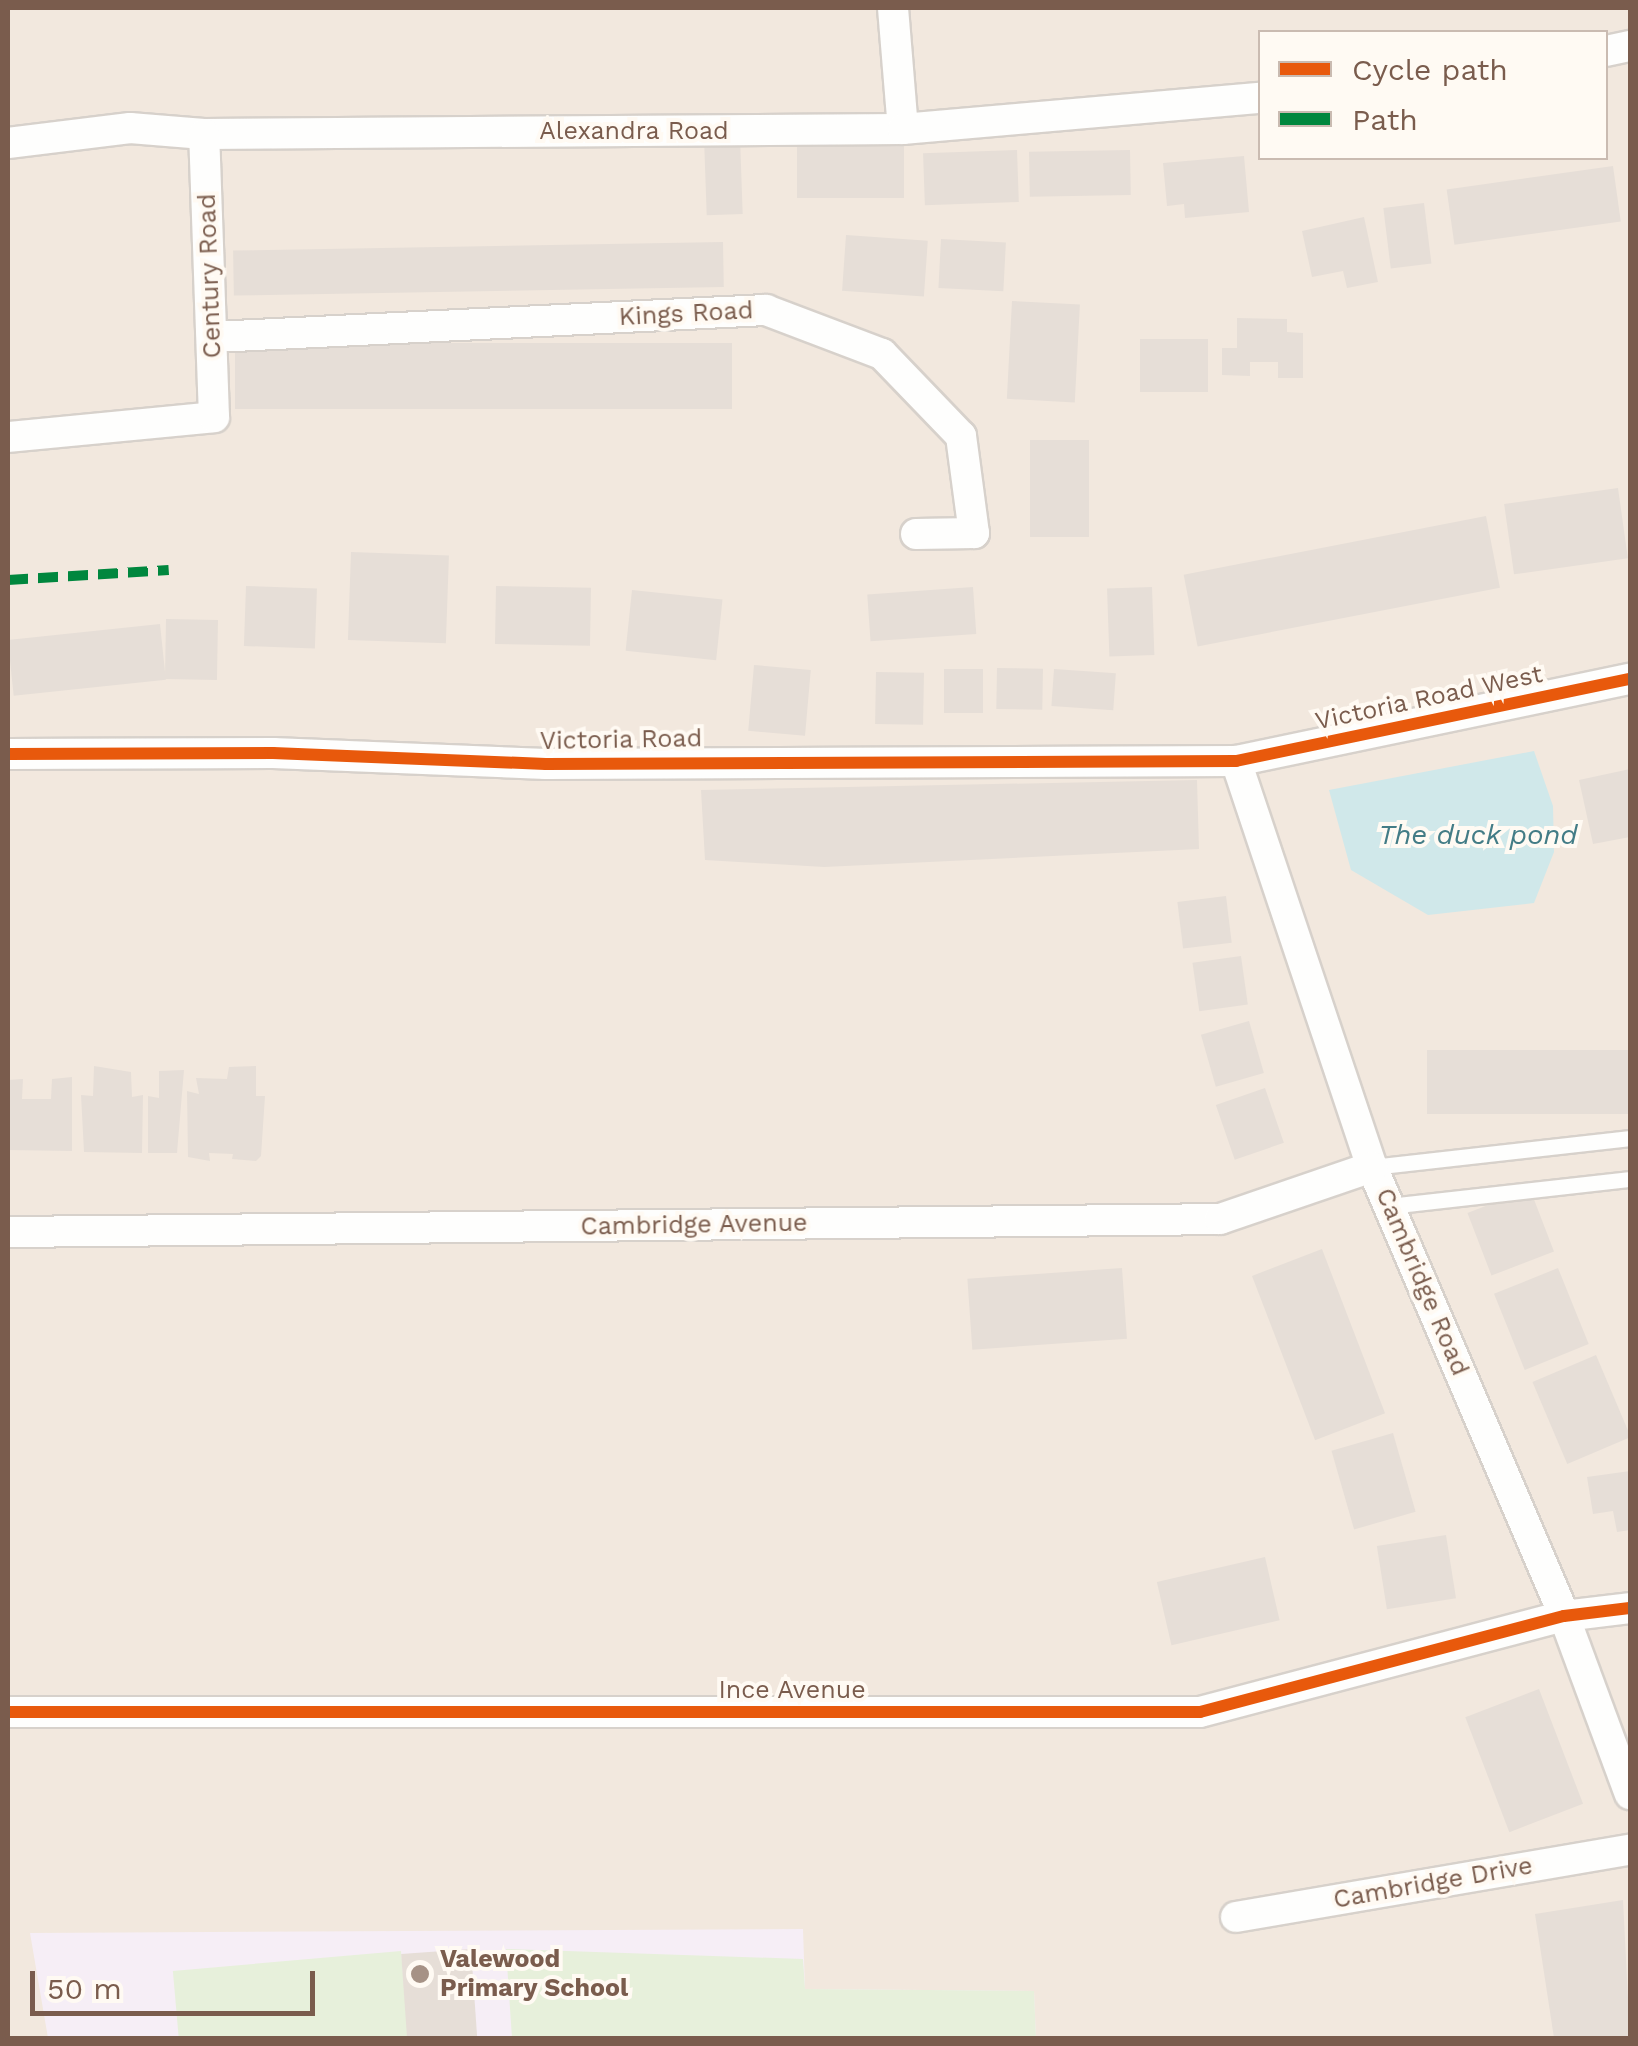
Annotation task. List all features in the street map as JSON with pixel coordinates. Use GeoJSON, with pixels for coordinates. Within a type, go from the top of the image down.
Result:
{"type":"FeatureCollection","features":[{"type":"Feature","properties":{"kind":"street"},"geometry":{"type":"LineString","coordinates":[[892,8],[903,129]]}},
{"type":"Feature","properties":{"kind":"street","name":"Alexandra Road"},"geometry":{"type":"LineString","coordinates":[[8,143],[130,128],[204,134],[903,129],[1258,98]]}},
{"type":"Feature","properties":{"kind":"street","name":"Century Road"},"geometry":{"type":"LineString","coordinates":[[8,437],[214,417],[204,134]]}},
{"type":"Feature","properties":{"kind":"street","name":"Kings Road"},"geometry":{"type":"LineString","coordinates":[[214,338],[766,310],[882,354],[961,436],[974,533],[916,534]]}},
{"type":"Feature","properties":{"kind":"street","name":"Victoria Road West"},"geometry":{"type":"LineString","coordinates":[[1236,761],[1630,679]]}},
{"type":"Feature","properties":{"kind":"street","name":"Victoria Road"},"geometry":{"type":"LineString","coordinates":[[8,754],[273,753],[546,764],[1236,761]]}},
{"type":"Feature","properties":{"kind":"street","name":"Cambridge Road"},"geometry":{"type":"LineString","coordinates":[[1236,761],[1372,1167],[1564,1616],[1630,1794]]}},
{"type":"Feature","properties":{"kind":"street","name":"Cambridge Avenue"},"geometry":{"type":"LineString","coordinates":[[8,1232],[1220,1219],[1372,1167]]}},
{"type":"Feature","properties":{"kind":"street","name":"Ince Avenue"},"geometry":{"type":"LineString","coordinates":[[8,1712],[1200,1712],[1564,1616],[1630,1608]]}},
{"type":"Feature","properties":{"kind":"street","name":"Cambridge Drive"},"geometry":{"type":"LineString","coordinates":[[1236,1917],[1630,1850]]}},
{"type":"Feature","properties":{"kind":"lane"},"geometry":{"type":"LineString","coordinates":[[1372,1167],[1630,1138]]}},
{"type":"Feature","properties":{"kind":"lane"},"geometry":{"type":"LineString","coordinates":[[1389,1206],[1630,1179]]}},
{"type":"Feature","properties":{"kind":"shaded area"},"geometry":{"type":"Polygon","coordinates":[[[8,8],[1630,8],[1630,2038],[8,2038],[8,8]]]}},
{"type":"Feature","properties":{"kind":"shaded area","name":"Valewood Primary School"},"geometry":{"type":"Polygon","coordinates":[[[803,1929],[805,1989],[1034,1991],[1036,2038],[48,2038],[30,1933],[803,1929]]]}},
{"type":"Feature","properties":{"kind":"green space"},"geometry":{"type":"Polygon","coordinates":[[[506,1949],[803,1959],[805,1989],[1034,1991],[1036,2038],[512,2038],[506,1949]]]}},
{"type":"Feature","properties":{"kind":"green space"},"geometry":{"type":"Polygon","coordinates":[[[401,1951],[409,2038],[179,2038],[173,1971],[401,1951]]]}},
{"type":"Feature","properties":{"kind":"water","name":"The duck pond"},"geometry":{"type":"Polygon","coordinates":[[[1534,751],[1553,806],[1554,852],[1534,903],[1428,915],[1351,870],[1329,790],[1534,751]]]}},
{"type":"Feature","properties":{"kind":"building"},"geometry":{"type":"Polygon","coordinates":[[[740,137],[743,214],[707,215],[704,138],[740,137]]]}},
{"type":"Feature","properties":{"kind":"building"},"geometry":{"type":"Polygon","coordinates":[[[797,141],[904,141],[904,198],[797,198],[797,141]]]}},
{"type":"Feature","properties":{"kind":"building"},"geometry":{"type":"Polygon","coordinates":[[[1017,150],[1019,202],[925,205],[923,153],[1017,150]]]}},
{"type":"Feature","properties":{"kind":"building"},"geometry":{"type":"Polygon","coordinates":[[[1130,150],[1131,195],[1030,197],[1029,152],[1130,150]]]}},
{"type":"Feature","properties":{"kind":"building"},"geometry":{"type":"Polygon","coordinates":[[[1244,156],[1249,212],[1185,218],[1184,204],[1167,206],[1163,163],[1244,156]]]}},
{"type":"Feature","properties":{"kind":"building"},"geometry":{"type":"Polygon","coordinates":[[[1613,166],[1621,221],[1454,245],[1447,189],[1613,166]]]}},
{"type":"Feature","properties":{"kind":"building"},"geometry":{"type":"Polygon","coordinates":[[[1424,203],[1431,264],[1391,269],[1383,208],[1424,203]]]}},
{"type":"Feature","properties":{"kind":"building"},"geometry":{"type":"Polygon","coordinates":[[[1364,217],[1378,282],[1347,288],[1343,271],[1312,277],[1302,231],[1364,217]]]}},
{"type":"Feature","properties":{"kind":"building"},"geometry":{"type":"Polygon","coordinates":[[[846,235],[928,241],[924,297],[842,291],[846,235]]]}},
{"type":"Feature","properties":{"kind":"building"},"geometry":{"type":"Polygon","coordinates":[[[941,239],[1006,242],[1003,291],[938,288],[941,239]]]}},
{"type":"Feature","properties":{"kind":"building"},"geometry":{"type":"Polygon","coordinates":[[[723,242],[724,287],[234,296],[233,251],[723,242]]]}},
{"type":"Feature","properties":{"kind":"building"},"geometry":{"type":"Polygon","coordinates":[[[1012,301],[1080,305],[1075,402],[1007,399],[1012,301]]]}},
{"type":"Feature","properties":{"kind":"building"},"geometry":{"type":"Polygon","coordinates":[[[1237,318],[1287,319],[1287,332],[1303,333],[1303,378],[1278,378],[1278,362],[1250,362],[1250,376],[1222,375],[1222,348],[1237,348],[1237,318]]]}},
{"type":"Feature","properties":{"kind":"building"},"geometry":{"type":"Polygon","coordinates":[[[1140,339],[1208,339],[1208,392],[1140,392],[1140,339]]]}},
{"type":"Feature","properties":{"kind":"building"},"geometry":{"type":"Polygon","coordinates":[[[235,343],[732,343],[732,409],[235,409],[235,343]]]}},
{"type":"Feature","properties":{"kind":"building"},"geometry":{"type":"Polygon","coordinates":[[[1030,440],[1089,440],[1089,537],[1030,537],[1030,440]]]}},
{"type":"Feature","properties":{"kind":"building"},"geometry":{"type":"Polygon","coordinates":[[[1618,488],[1628,558],[1514,574],[1504,504],[1618,488]]]}},
{"type":"Feature","properties":{"kind":"building"},"geometry":{"type":"Polygon","coordinates":[[[1486,516],[1500,588],[1198,646],[1184,575],[1486,516]]]}},
{"type":"Feature","properties":{"kind":"building"},"geometry":{"type":"Polygon","coordinates":[[[351,552],[449,555],[446,643],[348,640],[351,552]]]}},
{"type":"Feature","properties":{"kind":"building"},"geometry":{"type":"Polygon","coordinates":[[[246,586],[317,588],[315,648],[244,646],[246,586]]]}},
{"type":"Feature","properties":{"kind":"building"},"geometry":{"type":"Polygon","coordinates":[[[496,586],[591,588],[590,646],[495,644],[496,586]]]}},
{"type":"Feature","properties":{"kind":"building"},"geometry":{"type":"Polygon","coordinates":[[[973,587],[976,634],[871,641],[867,594],[973,587]]]}},
{"type":"Feature","properties":{"kind":"building"},"geometry":{"type":"Polygon","coordinates":[[[1152,587],[1154,655],[1109,657],[1107,589],[1152,587]]]}},
{"type":"Feature","properties":{"kind":"building"},"geometry":{"type":"Polygon","coordinates":[[[632,590],[723,600],[716,660],[626,651],[632,590]]]}},
{"type":"Feature","properties":{"kind":"building"},"geometry":{"type":"Polygon","coordinates":[[[166,619],[218,620],[217,680],[165,679],[166,619]]]}},
{"type":"Feature","properties":{"kind":"building"},"geometry":{"type":"Polygon","coordinates":[[[160,624],[166,680],[14,696],[8,640],[160,624]]]}},
{"type":"Feature","properties":{"kind":"building"},"geometry":{"type":"Polygon","coordinates":[[[754,665],[811,670],[805,736],[748,731],[754,665]]]}},
{"type":"Feature","properties":{"kind":"building"},"geometry":{"type":"Polygon","coordinates":[[[997,668],[1043,669],[1042,710],[996,709],[997,668]]]}},
{"type":"Feature","properties":{"kind":"building"},"geometry":{"type":"Polygon","coordinates":[[[944,669],[983,669],[983,713],[944,713],[944,669]]]}},
{"type":"Feature","properties":{"kind":"building"},"geometry":{"type":"Polygon","coordinates":[[[1054,669],[1116,673],[1113,710],[1051,706],[1054,669]]]}},
{"type":"Feature","properties":{"kind":"building"},"geometry":{"type":"Polygon","coordinates":[[[876,672],[924,673],[923,725],[875,724],[876,672]]]}},
{"type":"Feature","properties":{"kind":"building"},"geometry":{"type":"Polygon","coordinates":[[[1630,769],[1630,837],[1593,844],[1579,780],[1630,769]]]}},
{"type":"Feature","properties":{"kind":"building"},"geometry":{"type":"Polygon","coordinates":[[[1197,780],[1199,849],[824,867],[705,860],[701,790],[1197,780]]]}},
{"type":"Feature","properties":{"kind":"building"},"geometry":{"type":"Polygon","coordinates":[[[1226,896],[1232,943],[1183,949],[1177,902],[1226,896]]]}},
{"type":"Feature","properties":{"kind":"building"},"geometry":{"type":"Polygon","coordinates":[[[1241,956],[1248,1005],[1199,1011],[1192,963],[1241,956]]]}},
{"type":"Feature","properties":{"kind":"building"},"geometry":{"type":"Polygon","coordinates":[[[1249,1021],[1264,1073],[1216,1087],[1201,1035],[1249,1021]]]}},
{"type":"Feature","properties":{"kind":"building"},"geometry":{"type":"Polygon","coordinates":[[[1427,1050],[1630,1050],[1630,1114],[1427,1114],[1427,1050]]]}},
{"type":"Feature","properties":{"kind":"building"},"geometry":{"type":"Polygon","coordinates":[[[94,1066],[131,1072],[132,1097],[143,1095],[142,1153],[84,1152],[81,1095],[93,1096],[94,1066]]]}},
{"type":"Feature","properties":{"kind":"building"},"geometry":{"type":"Polygon","coordinates":[[[256,1066],[256,1096],[265,1096],[261,1156],[256,1161],[232,1159],[233,1154],[209,1153],[210,1161],[188,1157],[187,1091],[199,1094],[196,1078],[227,1079],[229,1067],[256,1066]]]}},
{"type":"Feature","properties":{"kind":"building"},"geometry":{"type":"Polygon","coordinates":[[[184,1070],[177,1153],[148,1153],[148,1096],[159,1098],[159,1071],[184,1070]]]}},
{"type":"Feature","properties":{"kind":"building"},"geometry":{"type":"Polygon","coordinates":[[[72,1077],[72,1151],[8,1150],[8,1080],[23,1079],[22,1099],[51,1099],[52,1079],[72,1077]]]}},
{"type":"Feature","properties":{"kind":"building"},"geometry":{"type":"Polygon","coordinates":[[[1265,1088],[1284,1143],[1235,1160],[1216,1105],[1265,1088]]]}},
{"type":"Feature","properties":{"kind":"building"},"geometry":{"type":"Polygon","coordinates":[[[1530,1189],[1554,1252],[1491,1276],[1467,1213],[1530,1189]]]}},
{"type":"Feature","properties":{"kind":"building"},"geometry":{"type":"Polygon","coordinates":[[[1322,1249],[1385,1413],[1315,1440],[1252,1276],[1322,1249]]]}},
{"type":"Feature","properties":{"kind":"building"},"geometry":{"type":"Polygon","coordinates":[[[1122,1268],[1127,1339],[972,1350],[967,1279],[1122,1268]]]}},
{"type":"Feature","properties":{"kind":"building"},"geometry":{"type":"Polygon","coordinates":[[[1558,1268],[1589,1344],[1525,1370],[1494,1294],[1558,1268]]]}},
{"type":"Feature","properties":{"kind":"building"},"geometry":{"type":"Polygon","coordinates":[[[1596,1355],[1630,1437],[1567,1464],[1532,1382],[1596,1355]]]}},
{"type":"Feature","properties":{"kind":"building"},"geometry":{"type":"Polygon","coordinates":[[[1393,1433],[1416,1512],[1354,1529],[1331,1451],[1393,1433]]]}},
{"type":"Feature","properties":{"kind":"building"},"geometry":{"type":"Polygon","coordinates":[[[1630,1471],[1630,1530],[1617,1532],[1613,1511],[1593,1514],[1587,1477],[1630,1471]]]}},
{"type":"Feature","properties":{"kind":"building"},"geometry":{"type":"Polygon","coordinates":[[[1446,1535],[1456,1598],[1387,1609],[1377,1546],[1446,1535]]]}},
{"type":"Feature","properties":{"kind":"building"},"geometry":{"type":"Polygon","coordinates":[[[1265,1557],[1280,1620],[1171,1645],[1157,1582],[1265,1557]]]}},
{"type":"Feature","properties":{"kind":"building"},"geometry":{"type":"Polygon","coordinates":[[[1539,1689],[1583,1804],[1509,1832],[1465,1717],[1539,1689]]]}},
{"type":"Feature","properties":{"kind":"building"},"geometry":{"type":"Polygon","coordinates":[[[1623,1900],[1630,2038],[1554,2038],[1535,1914],[1623,1900]]]}},
{"type":"Feature","properties":{"kind":"building"},"geometry":{"type":"Polygon","coordinates":[[[471,1949],[477,2038],[407,2038],[401,1954],[471,1949]]]}},
{"type":"Feature","properties":{"kind":"marked path"},"geometry":{"type":"LineString","coordinates":[[8,580],[169,570]]}},
{"type":"Feature","properties":{"kind":"cycle path"},"geometry":{"type":"LineString","coordinates":[[8,754],[273,753],[546,764],[1236,761],[1630,679]]}},
{"type":"Feature","properties":{"kind":"cycle path"},"geometry":{"type":"LineString","coordinates":[[8,1712],[1200,1712],[1564,1616],[1630,1608]]}},
{"type":"Feature","properties":{"kind":"place","name":"Valewood Primary School"},"geometry":{"type":"Point","coordinates":[420,1974]}}]}
